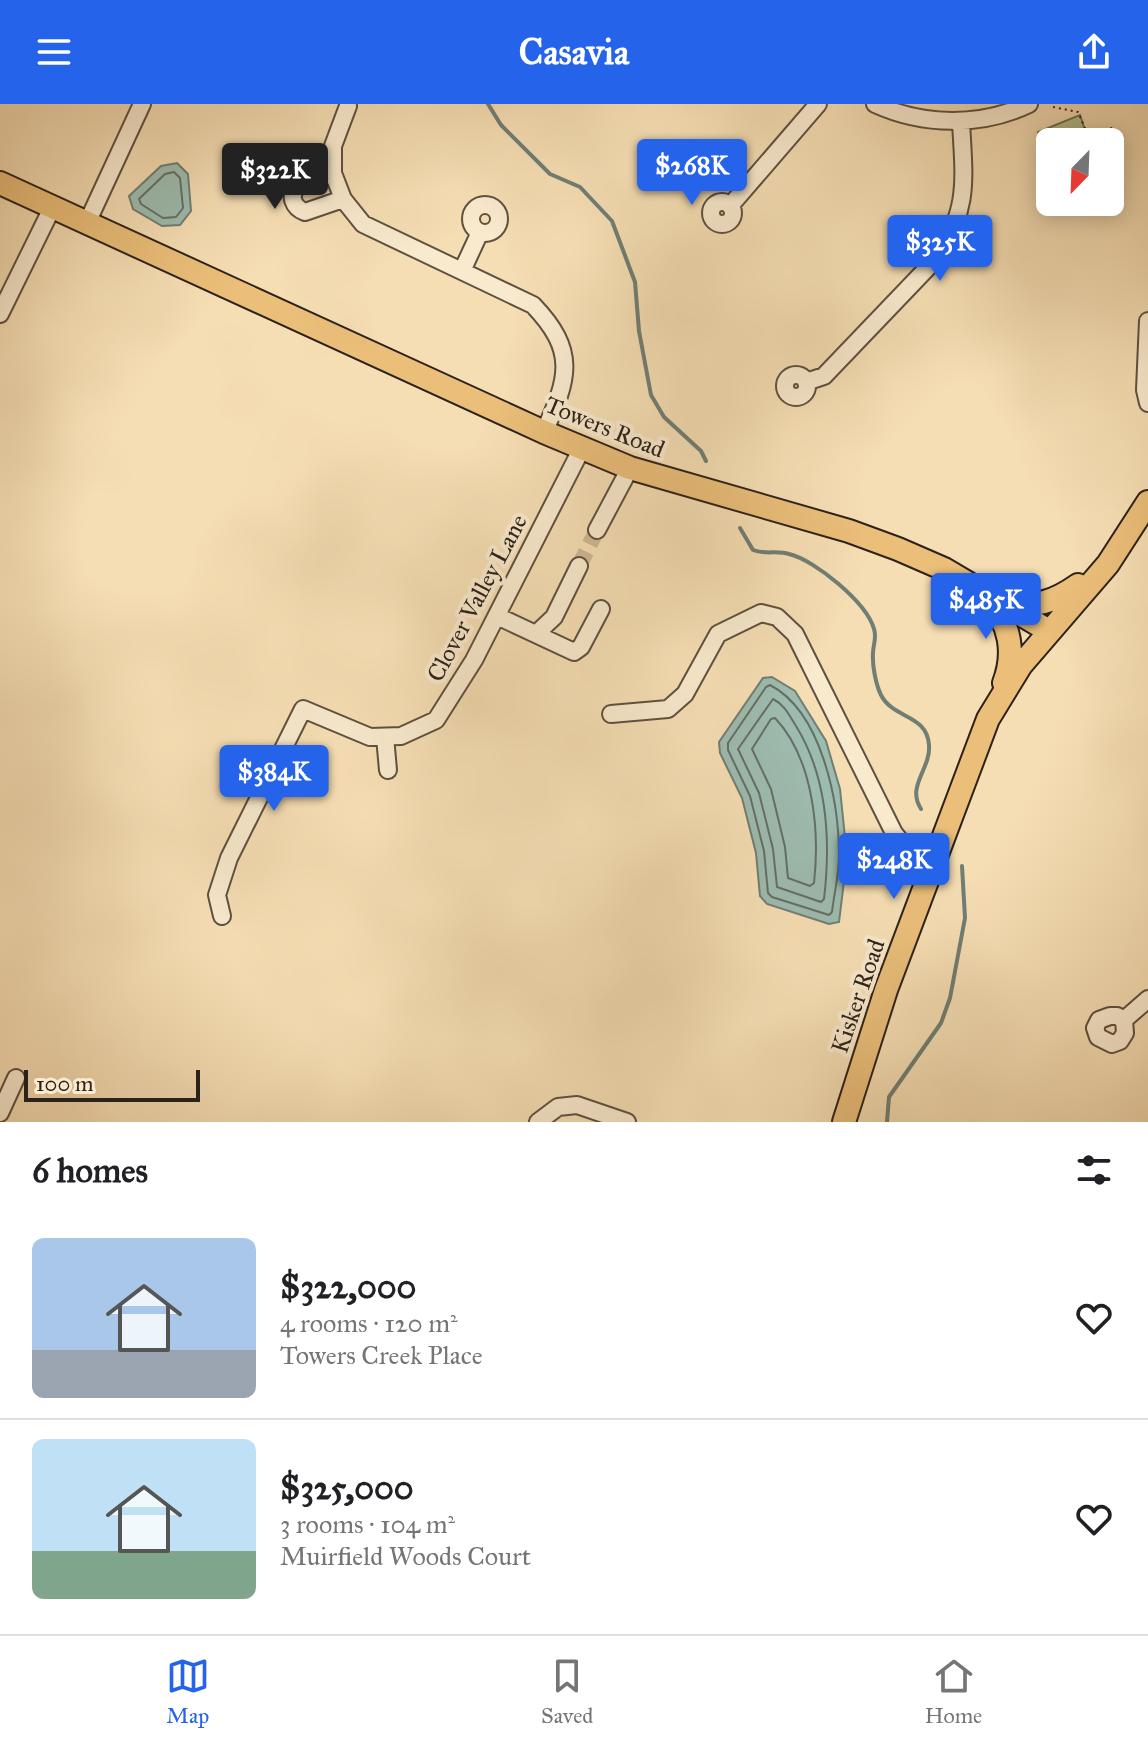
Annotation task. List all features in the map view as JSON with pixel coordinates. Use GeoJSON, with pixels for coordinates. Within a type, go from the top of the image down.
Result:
{"type":"FeatureCollection","features":[{"type":"Feature","properties":{"kind":"main road","name":"Towers Road"},"geometry":{"type":"LineString","coordinates":[[0,183],[544,432],[630,468],[849,531],[898,549],[944,569],[1049,631]]}},
{"type":"Feature","properties":{"kind":"main road"},"geometry":{"type":"LineString","coordinates":[[1049,631],[1108,564],[1148,502]]}},
{"type":"Feature","properties":{"kind":"main road"},"geometry":{"type":"LineString","coordinates":[[992,598],[1031,605],[1052,602],[1108,564]]}},
{"type":"Feature","properties":{"kind":"main road"},"geometry":{"type":"LineString","coordinates":[[969,584],[991,603],[1006,626],[1009,666],[998,699]]}},
{"type":"Feature","properties":{"kind":"main road","name":"Kisker Road"},"geometry":{"type":"LineString","coordinates":[[844,1122],[878,1013],[929,869],[988,719],[998,699],[1049,631]]}},
{"type":"Feature","properties":{"kind":"street"},"geometry":{"type":"LineString","coordinates":[[87,223],[142,104]]}},
{"type":"Feature","properties":{"kind":"street"},"geometry":{"type":"LineString","coordinates":[[730,206],[818,104]]}},
{"type":"Feature","properties":{"kind":"street"},"geometry":{"type":"LineString","coordinates":[[875,104],[905,115],[961,122],[995,116],[1029,104]]}},
{"type":"Feature","properties":{"kind":"street"},"geometry":{"type":"LineString","coordinates":[[352,105],[333,146],[333,173],[343,199],[363,224],[533,305],[551,324],[563,348],[566,374],[560,399],[544,432]]}},
{"type":"Feature","properties":{"kind":"street"},"geometry":{"type":"LineString","coordinates":[[806,382],[824,376],[935,260],[946,244],[956,226],[963,196],[961,122]]}},
{"type":"Feature","properties":{"kind":"street"},"geometry":{"type":"LineString","coordinates":[[333,173],[299,186],[292,195],[293,202],[297,209],[312,212],[343,199]]}},
{"type":"Feature","properties":{"kind":"street"},"geometry":{"type":"LineString","coordinates":[[0,314],[52,208]]}},
{"type":"Feature","properties":{"kind":"street"},"geometry":{"type":"LineString","coordinates":[[462,271],[480,232]]}},
{"type":"Feature","properties":{"kind":"street"},"geometry":{"type":"LineString","coordinates":[[1148,321],[1145,390],[1148,403]]}},
{"type":"Feature","properties":{"kind":"street","name":"Clover Valley Lane"},"geometry":{"type":"LineString","coordinates":[[222,916],[217,895],[229,858],[303,709],[358,734],[385,737],[417,731],[436,720],[468,671],[582,448]]}},
{"type":"Feature","properties":{"kind":"street"},"geometry":{"type":"LineString","coordinates":[[597,530],[630,468]]}},
{"type":"Feature","properties":{"kind":"street"},"geometry":{"type":"LineString","coordinates":[[536,634],[554,617],[579,566]]}},
{"type":"Feature","properties":{"kind":"street"},"geometry":{"type":"LineString","coordinates":[[497,616],[574,652],[581,647],[601,609]]}},
{"type":"Feature","properties":{"kind":"street"},"geometry":{"type":"LineString","coordinates":[[611,714],[668,709],[675,705],[699,673],[718,634],[761,613],[777,617],[795,634],[894,833],[919,864],[929,869]]}},
{"type":"Feature","properties":{"kind":"street"},"geometry":{"type":"LineString","coordinates":[[385,737],[388,770]]}},
{"type":"Feature","properties":{"kind":"street"},"geometry":{"type":"LineString","coordinates":[[1124,1020],[1148,999]]}},
{"type":"Feature","properties":{"kind":"street"},"geometry":{"type":"LineString","coordinates":[[0,1113],[16,1078]]}},
{"type":"Feature","properties":{"kind":"street"},"geometry":{"type":"LineString","coordinates":[[538,1122],[558,1107],[577,1105],[627,1122]]}},
{"type":"Feature","properties":{"kind":"path"},"geometry":{"type":"LineString","coordinates":[[1053,107],[1078,112],[1085,128]]}},
{"type":"Feature","properties":{"kind":"path"},"geometry":{"type":"LineString","coordinates":[[1111,124],[1111,128]]}},
{"type":"Feature","properties":{"kind":"green space"},"geometry":{"type":"Polygon","coordinates":[[[1080,115],[1084,128],[1048,128],[1080,115]]]}},
{"type":"Feature","properties":{"kind":"water"},"geometry":{"type":"Polygon","coordinates":[[[177,163],[188,174],[191,211],[180,225],[162,226],[133,209],[129,196],[161,166],[177,163]]]}},
{"type":"Feature","properties":{"kind":"water"},"geometry":{"type":"Polygon","coordinates":[[[772,677],[795,691],[826,741],[840,789],[847,857],[839,922],[829,924],[767,904],[760,896],[756,853],[742,798],[720,753],[719,742],[763,678],[772,677]]]}},
{"type":"Feature","properties":{"kind":"waterway"},"geometry":{"type":"LineString","coordinates":[[488,104],[501,125],[550,174],[580,187],[612,221],[635,282],[639,331],[651,395],[664,417],[701,451],[706,461]]}},
{"type":"Feature","properties":{"kind":"waterway"},"geometry":{"type":"LineString","coordinates":[[740,528],[753,550],[789,554],[825,574],[851,595],[869,619],[875,632],[873,663],[881,695],[886,703],[916,722],[927,735],[929,754],[916,793],[921,809]]}},
{"type":"Feature","properties":{"kind":"waterway"},"geometry":{"type":"LineString","coordinates":[[887,1122],[889,1097],[941,1023],[950,998],[965,918],[962,866]]}},
{"type":"Feature","properties":{"kind":"tunnel"},"geometry":{"type":"LineString","coordinates":[[579,566],[597,530]]}}]}
